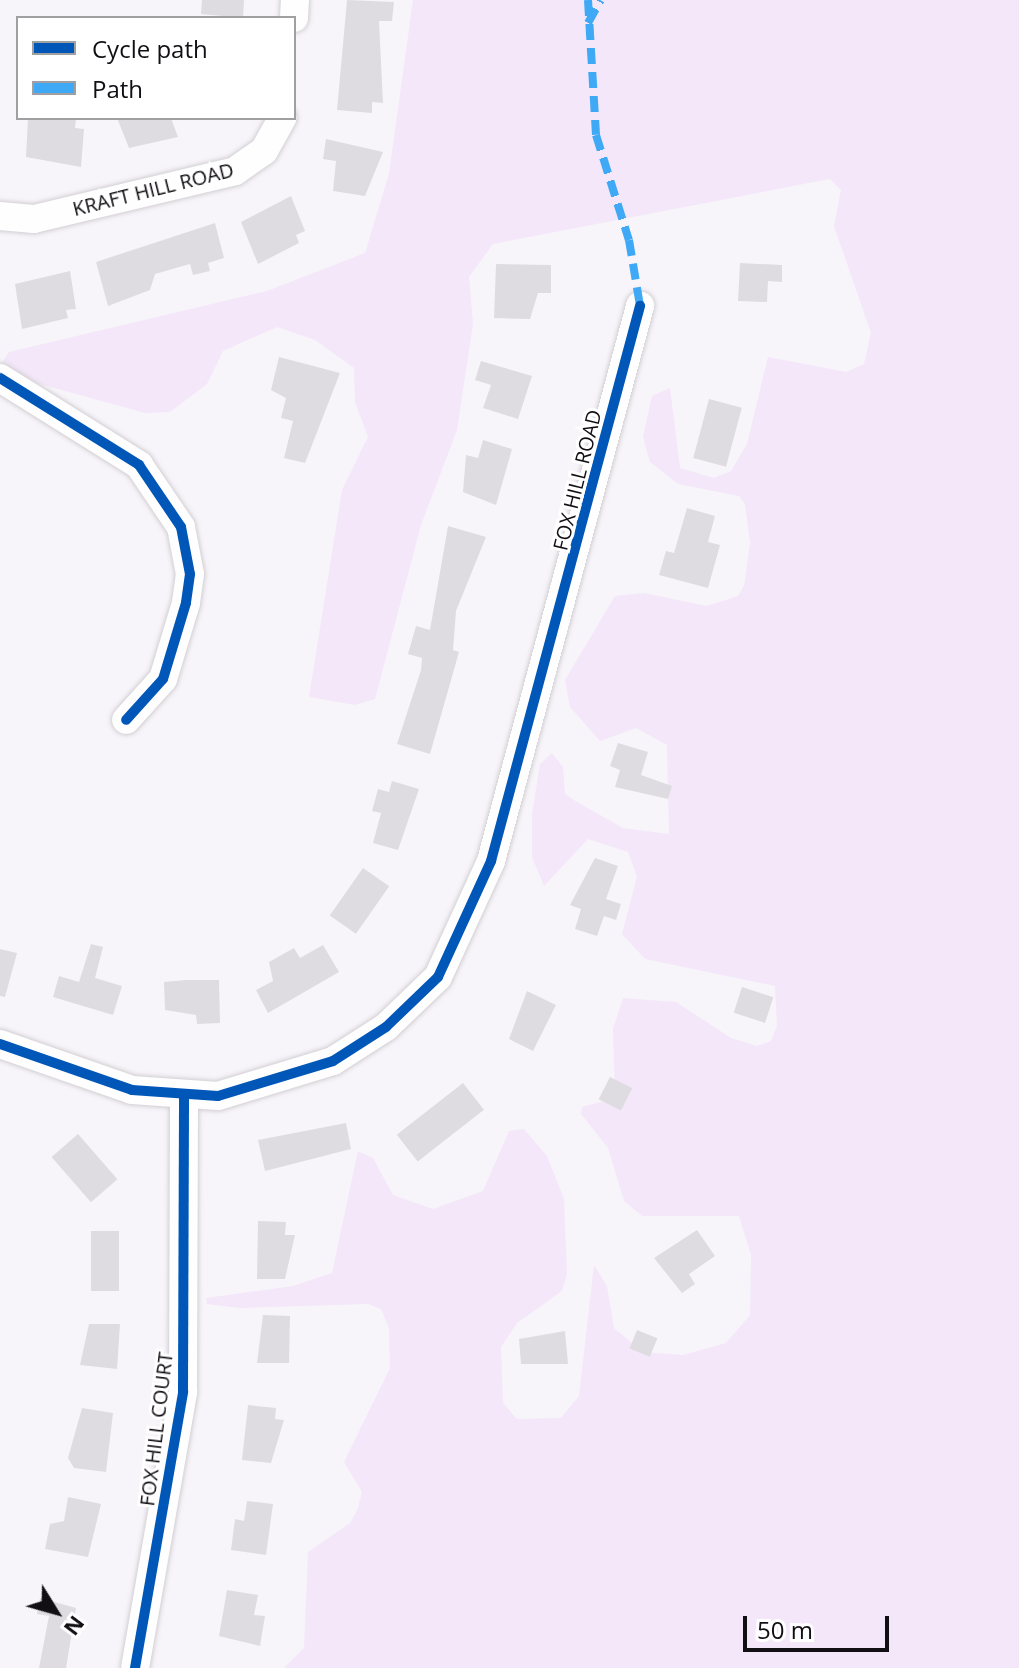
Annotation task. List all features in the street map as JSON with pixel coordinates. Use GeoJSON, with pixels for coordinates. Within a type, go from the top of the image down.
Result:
{"type":"FeatureCollection","features":[{"type":"Feature","properties":{"kind":"street","name":"KRAFT HILL ROAD"},"geometry":{"type":"LineString","coordinates":[[0,216],[34,219],[235,171],[264,151],[281,120]]}},
{"type":"Feature","properties":{"kind":"street","name":"FOX HILL ROAD"},"geometry":{"type":"LineString","coordinates":[[0,1044],[132,1090],[218,1096],[333,1061],[386,1027],[455,953],[546,678],[640,306]]}},
{"type":"Feature","properties":{"kind":"street"},"geometry":{"type":"LineString","coordinates":[[0,378],[139,465],[181,527],[190,574],[183,615],[163,679],[126,720]]}},
{"type":"Feature","properties":{"kind":"street","name":"FOX HILL COURT"},"geometry":{"type":"LineString","coordinates":[[135,1668],[183,1392],[184,1096]]}},
{"type":"Feature","properties":{"kind":"shaded area"},"geometry":{"type":"Polygon","coordinates":[[[413,0],[1019,0],[1019,1668],[284,1668],[304,1648],[308,1552],[350,1523],[358,1508],[362,1492],[344,1462],[390,1368],[389,1328],[381,1309],[368,1304],[240,1308],[207,1304],[206,1298],[293,1286],[332,1273],[358,1151],[373,1158],[393,1195],[433,1209],[483,1191],[509,1131],[524,1129],[547,1156],[564,1199],[567,1274],[562,1291],[517,1323],[501,1347],[503,1403],[517,1419],[561,1418],[579,1396],[594,1265],[607,1286],[614,1328],[643,1352],[683,1355],[726,1343],[750,1315],[751,1255],[739,1216],[642,1216],[624,1201],[608,1148],[581,1114],[582,1107],[615,1098],[613,1029],[623,998],[676,1002],[731,1038],[757,1046],[771,1041],[777,1026],[775,986],[645,959],[622,934],[637,877],[628,852],[588,839],[544,886],[532,857],[532,814],[540,764],[552,753],[563,767],[565,794],[623,828],[669,834],[667,745],[636,728],[600,741],[570,707],[565,680],[615,596],[644,593],[707,606],[738,596],[744,586],[750,543],[745,504],[739,496],[678,484],[650,462],[643,437],[652,396],[670,388],[680,468],[714,478],[731,471],[747,444],[768,357],[846,372],[864,364],[871,333],[834,226],[841,190],[830,179],[493,244],[469,277],[473,324],[457,430],[421,525],[375,699],[355,705],[309,697],[342,490],[368,437],[355,402],[354,368],[315,340],[277,327],[223,351],[207,384],[170,412],[145,413],[11,376],[0,366],[9,352],[267,291],[365,253],[389,174],[413,0]]]}},
{"type":"Feature","properties":{"kind":"building"},"geometry":{"type":"Polygon","coordinates":[[[202,0],[244,0],[243,16],[201,14],[202,0]]]}},
{"type":"Feature","properties":{"kind":"building"},"geometry":{"type":"Polygon","coordinates":[[[347,0],[394,2],[392,21],[379,21],[383,103],[372,102],[372,113],[337,110],[347,0]]]}},
{"type":"Feature","properties":{"kind":"building"},"geometry":{"type":"Polygon","coordinates":[[[28,120],[76,120],[75,128],[84,129],[81,167],[26,157],[28,120]]]}},
{"type":"Feature","properties":{"kind":"building"},"geometry":{"type":"Polygon","coordinates":[[[118,120],[172,120],[178,137],[129,148],[118,120]]]}},
{"type":"Feature","properties":{"kind":"building"},"geometry":{"type":"Polygon","coordinates":[[[326,139],[383,152],[365,196],[333,191],[336,161],[323,159],[326,139]]]}},
{"type":"Feature","properties":{"kind":"building"},"geometry":{"type":"Polygon","coordinates":[[[291,196],[305,231],[296,235],[299,243],[258,264],[241,222],[291,196]]]}},
{"type":"Feature","properties":{"kind":"building"},"geometry":{"type":"Polygon","coordinates":[[[215,223],[224,258],[208,263],[210,271],[193,275],[190,264],[155,274],[150,290],[108,306],[96,262],[215,223]]]}},
{"type":"Feature","properties":{"kind":"building"},"geometry":{"type":"Polygon","coordinates":[[[740,263],[782,265],[782,282],[768,281],[767,302],[738,301],[740,263]]]}},
{"type":"Feature","properties":{"kind":"building"},"geometry":{"type":"Polygon","coordinates":[[[496,264],[551,265],[551,293],[538,293],[530,319],[494,318],[496,264]]]}},
{"type":"Feature","properties":{"kind":"building"},"geometry":{"type":"Polygon","coordinates":[[[70,271],[76,309],[66,310],[68,318],[22,329],[15,284],[70,271]]]}},
{"type":"Feature","properties":{"kind":"building"},"geometry":{"type":"Polygon","coordinates":[[[279,357],[340,373],[305,463],[284,458],[293,421],[281,418],[286,398],[271,390],[279,357]]]}},
{"type":"Feature","properties":{"kind":"building"},"geometry":{"type":"Polygon","coordinates":[[[481,361],[532,376],[518,419],[483,408],[491,385],[475,380],[481,361]]]}},
{"type":"Feature","properties":{"kind":"building"},"geometry":{"type":"Polygon","coordinates":[[[709,399],[742,408],[726,467],[693,458],[709,399]]]}},
{"type":"Feature","properties":{"kind":"building"},"geometry":{"type":"Polygon","coordinates":[[[483,440],[512,449],[496,505],[463,492],[466,455],[478,458],[483,440]]]}},
{"type":"Feature","properties":{"kind":"building"},"geometry":{"type":"Polygon","coordinates":[[[687,508],[715,516],[708,542],[720,545],[708,588],[659,575],[666,551],[674,553],[687,508]]]}},
{"type":"Feature","properties":{"kind":"building"},"geometry":{"type":"Polygon","coordinates":[[[448,526],[486,537],[456,611],[453,650],[459,652],[430,754],[397,744],[421,670],[422,658],[408,654],[416,626],[430,630],[448,526]]]}},
{"type":"Feature","properties":{"kind":"building"},"geometry":{"type":"Polygon","coordinates":[[[618,743],[648,752],[641,775],[672,786],[668,799],[615,787],[620,770],[610,766],[618,743]]]}},
{"type":"Feature","properties":{"kind":"building"},"geometry":{"type":"Polygon","coordinates":[[[392,781],[419,789],[398,850],[373,843],[381,813],[372,811],[378,789],[389,792],[392,781]]]}},
{"type":"Feature","properties":{"kind":"building"},"geometry":{"type":"Polygon","coordinates":[[[595,858],[618,866],[606,899],[621,904],[616,920],[604,916],[597,936],[575,929],[581,909],[570,905],[595,858]]]}},
{"type":"Feature","properties":{"kind":"building"},"geometry":{"type":"Polygon","coordinates":[[[363,868],[389,886],[356,934],[330,916],[363,868]]]}},
{"type":"Feature","properties":{"kind":"building"},"geometry":{"type":"Polygon","coordinates":[[[91,944],[103,947],[95,978],[122,986],[113,1015],[53,997],[59,976],[79,982],[91,944]]]}},
{"type":"Feature","properties":{"kind":"building"},"geometry":{"type":"Polygon","coordinates":[[[323,945],[339,972],[268,1013],[256,990],[273,981],[269,962],[294,948],[300,958],[323,945]]]}},
{"type":"Feature","properties":{"kind":"building"},"geometry":{"type":"Polygon","coordinates":[[[0,949],[17,953],[5,997],[0,996],[0,949]]]}},
{"type":"Feature","properties":{"kind":"building"},"geometry":{"type":"Polygon","coordinates":[[[219,980],[220,1023],[197,1024],[196,1015],[165,1010],[164,982],[219,980]]]}},
{"type":"Feature","properties":{"kind":"building"},"geometry":{"type":"Polygon","coordinates":[[[742,987],[773,997],[765,1023],[734,1013],[742,987]]]}},
{"type":"Feature","properties":{"kind":"building"},"geometry":{"type":"Polygon","coordinates":[[[527,991],[556,1005],[533,1051],[509,1039],[527,991]]]}},
{"type":"Feature","properties":{"kind":"building"},"geometry":{"type":"Polygon","coordinates":[[[610,1077],[632,1088],[621,1111],[599,1099],[610,1077]]]}},
{"type":"Feature","properties":{"kind":"building"},"geometry":{"type":"Polygon","coordinates":[[[463,1083],[484,1110],[418,1162],[397,1135],[463,1083]]]}},
{"type":"Feature","properties":{"kind":"building"},"geometry":{"type":"Polygon","coordinates":[[[346,1123],[351,1149],[265,1171],[258,1140],[346,1123]]]}},
{"type":"Feature","properties":{"kind":"building"},"geometry":{"type":"Polygon","coordinates":[[[78,1134],[117,1179],[91,1202],[52,1157],[78,1134]]]}},
{"type":"Feature","properties":{"kind":"building"},"geometry":{"type":"Polygon","coordinates":[[[258,1221],[286,1222],[285,1235],[295,1235],[285,1279],[257,1279],[258,1221]]]}},
{"type":"Feature","properties":{"kind":"building"},"geometry":{"type":"Polygon","coordinates":[[[697,1230],[715,1256],[689,1274],[695,1284],[682,1293],[654,1258],[697,1230]]]}},
{"type":"Feature","properties":{"kind":"building"},"geometry":{"type":"Polygon","coordinates":[[[91,1231],[119,1231],[119,1291],[91,1291],[91,1231]]]}},
{"type":"Feature","properties":{"kind":"building"},"geometry":{"type":"Polygon","coordinates":[[[263,1315],[290,1316],[289,1363],[257,1363],[263,1315]]]}},
{"type":"Feature","properties":{"kind":"building"},"geometry":{"type":"Polygon","coordinates":[[[89,1324],[120,1324],[117,1369],[80,1365],[89,1324]]]}},
{"type":"Feature","properties":{"kind":"building"},"geometry":{"type":"Polygon","coordinates":[[[637,1330],[657,1338],[650,1357],[630,1349],[637,1330]]]}},
{"type":"Feature","properties":{"kind":"building"},"geometry":{"type":"Polygon","coordinates":[[[565,1331],[568,1364],[521,1364],[519,1339],[565,1331]]]}},
{"type":"Feature","properties":{"kind":"building"},"geometry":{"type":"Polygon","coordinates":[[[248,1405],[276,1408],[275,1419],[284,1420],[271,1463],[242,1460],[248,1405]]]}},
{"type":"Feature","properties":{"kind":"building"},"geometry":{"type":"Polygon","coordinates":[[[82,1408],[113,1413],[106,1472],[74,1468],[68,1458],[82,1408]]]}},
{"type":"Feature","properties":{"kind":"building"},"geometry":{"type":"Polygon","coordinates":[[[68,1497],[101,1504],[88,1557],[45,1549],[50,1524],[64,1521],[68,1497]]]}},
{"type":"Feature","properties":{"kind":"building"},"geometry":{"type":"Polygon","coordinates":[[[247,1501],[273,1504],[266,1555],[231,1550],[235,1519],[244,1521],[247,1501]]]}},
{"type":"Feature","properties":{"kind":"building"},"geometry":{"type":"Polygon","coordinates":[[[227,1590],[258,1595],[254,1615],[265,1616],[260,1646],[219,1636],[227,1590]]]}},
{"type":"Feature","properties":{"kind":"building"},"geometry":{"type":"Polygon","coordinates":[[[40,1598],[76,1608],[66,1668],[39,1668],[49,1616],[37,1614],[40,1598]]]}},
{"type":"Feature","properties":{"kind":"marked path"},"geometry":{"type":"LineString","coordinates":[[588,0],[596,135],[629,240],[640,306]]}},
{"type":"Feature","properties":{"kind":"marked path"},"geometry":{"type":"LineString","coordinates":[[588,23],[601,0]]}},
{"type":"Feature","properties":{"kind":"cycle path"},"geometry":{"type":"LineString","coordinates":[[0,1044],[132,1090],[218,1096],[333,1061],[386,1027],[438,977],[491,861],[640,306]]}},
{"type":"Feature","properties":{"kind":"cycle path"},"geometry":{"type":"LineString","coordinates":[[0,378],[139,465],[181,527],[190,574],[186,603],[163,679],[126,720]]}},
{"type":"Feature","properties":{"kind":"cycle path"},"geometry":{"type":"LineString","coordinates":[[135,1668],[183,1392],[184,1096]]}}]}
